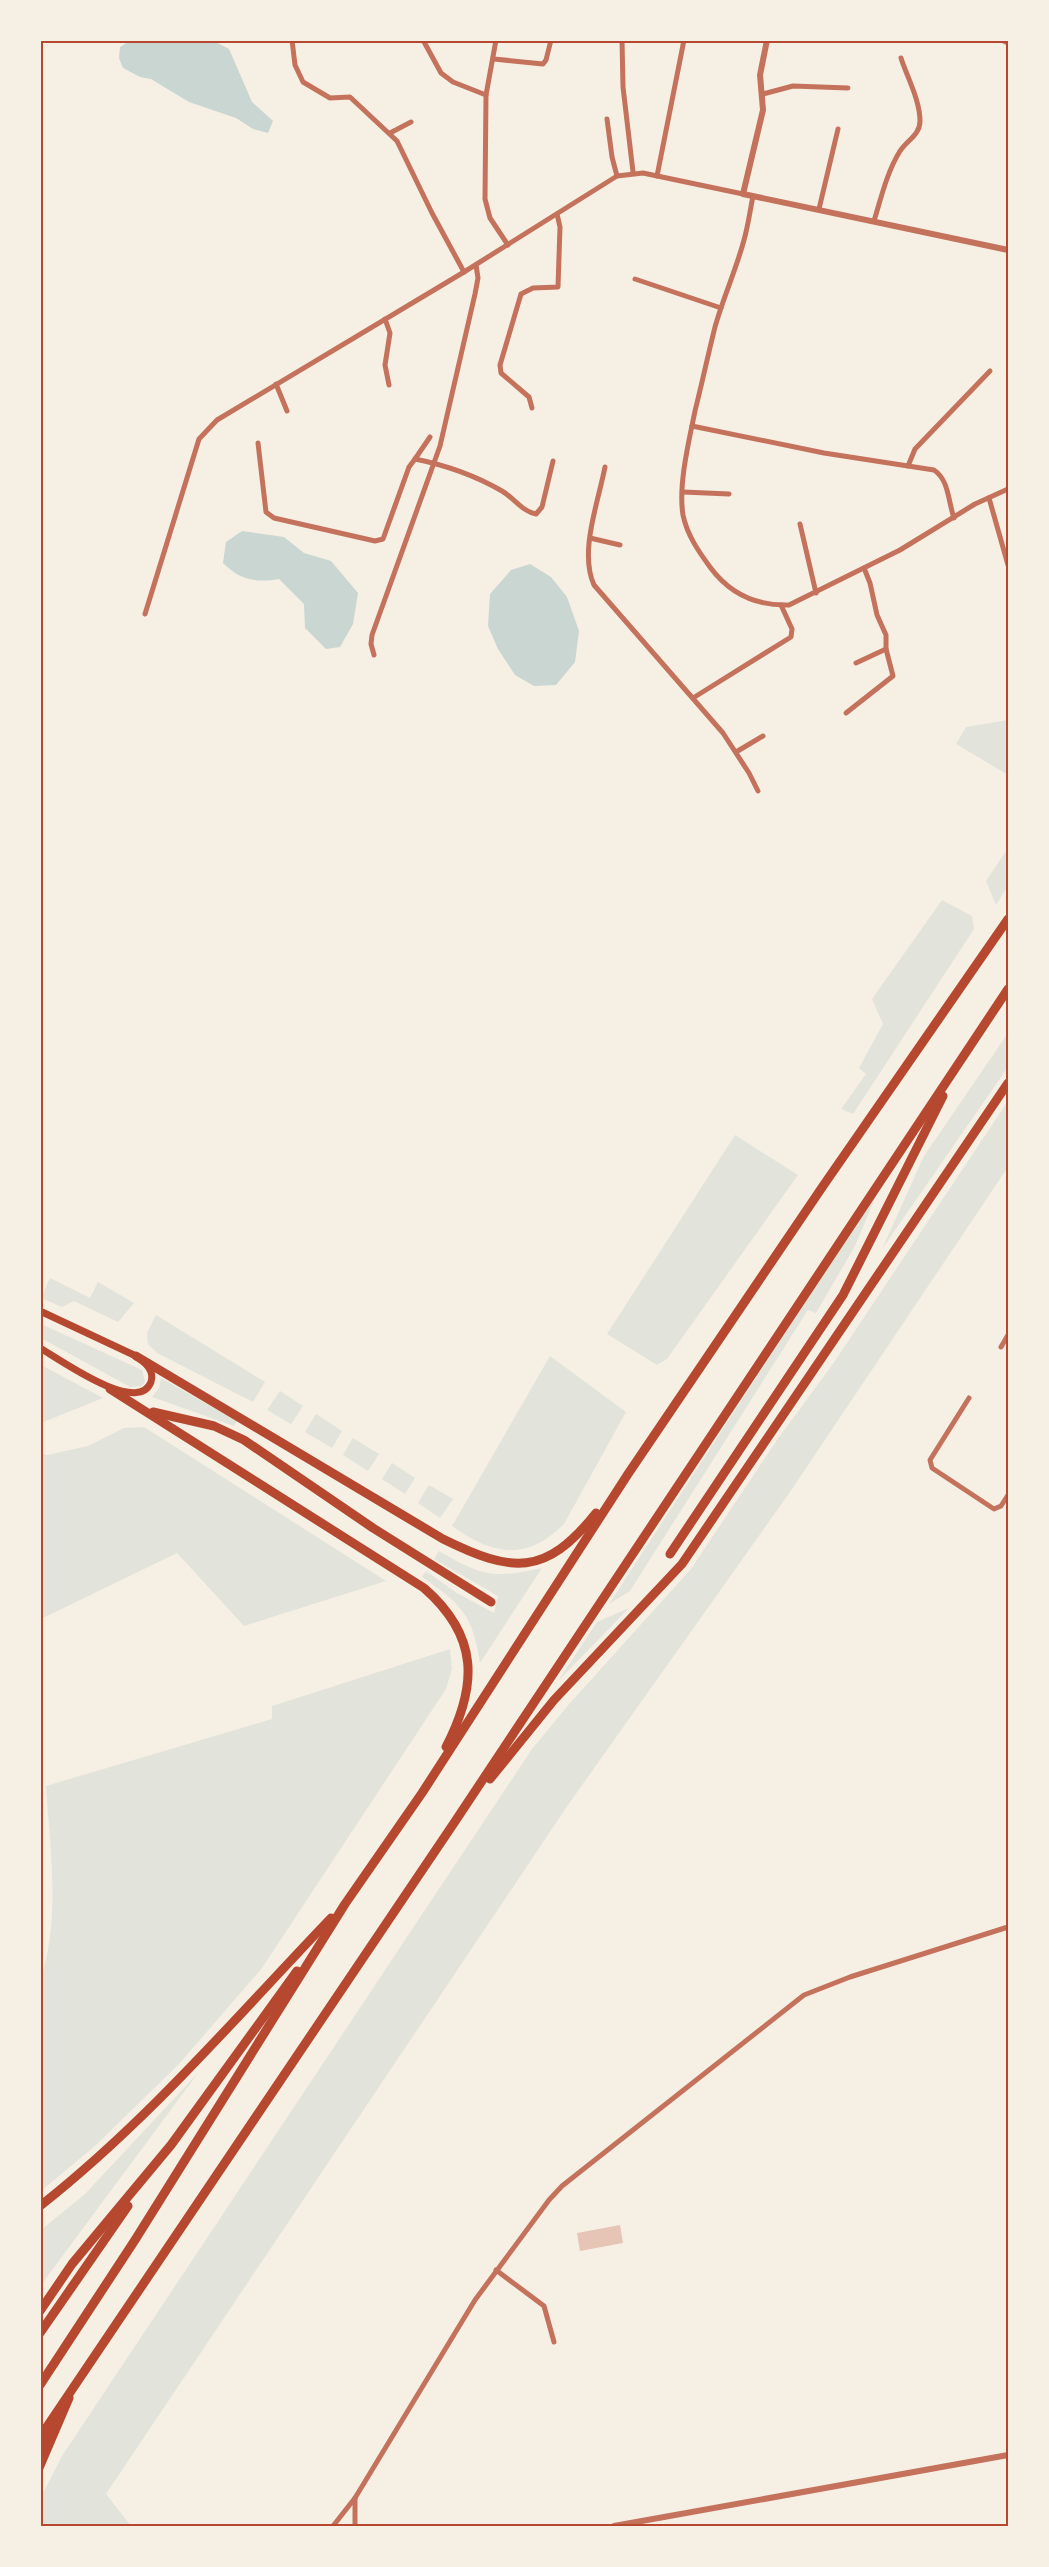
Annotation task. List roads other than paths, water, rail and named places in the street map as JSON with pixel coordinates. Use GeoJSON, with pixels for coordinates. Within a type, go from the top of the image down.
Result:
{"type":"FeatureCollection","features":[{"type":"Feature","properties":{"kind":"highway"},"geometry":{"type":"LineString","coordinates":[[40,2333],[422,1792],[628,1474],[823,1186],[1008,919]]}},
{"type":"Feature","properties":{"kind":"highway"},"geometry":{"type":"LineString","coordinates":[[40,2437],[454,1823],[1008,989]]}},
{"type":"Feature","properties":{"kind":"highway"},"geometry":{"type":"LineString","coordinates":[[670,1554],[843,1295],[926,1127],[971,1044],[1008,1001]]}},
{"type":"Feature","properties":{"kind":"highway"},"geometry":{"type":"LineString","coordinates":[[454,1823],[554,1700],[682,1564],[1008,1083]]}},
{"type":"Feature","properties":{"kind":"highway"},"geometry":{"type":"LineString","coordinates":[[136,1356],[443,1539],[477,1556],[493,1560],[507,1563],[525,1562],[547,1557],[560,1551],[583,1530],[628,1474]]}},
{"type":"Feature","properties":{"kind":"highway"},"geometry":{"type":"LineString","coordinates":[[110,1389],[147,1410],[424,1588],[443,1605],[457,1625],[468,1656],[466,1698],[454,1731],[422,1792]]}},
{"type":"Feature","properties":{"kind":"highway"},"geometry":{"type":"LineString","coordinates":[[147,1410],[201,1422],[235,1436],[435,1569],[491,1602]]}},
{"type":"Feature","properties":{"kind":"highway"},"geometry":{"type":"LineString","coordinates":[[40,2206],[115,2142],[165,2094],[345,1904]]}},
{"type":"Feature","properties":{"kind":"highway"},"geometry":{"type":"LineString","coordinates":[[40,2385],[141,2230],[345,1904]]}},
{"type":"Feature","properties":{"kind":"highway"},"geometry":{"type":"LineString","coordinates":[[40,2311],[72,2264],[171,2145]]}},
{"type":"Feature","properties":{"kind":"main road"},"geometry":{"type":"LineString","coordinates":[[40,1311],[136,1356],[149,1367],[151,1373],[147,1389],[134,1394],[110,1389],[40,1348]]}},
{"type":"Feature","properties":{"kind":"main road"},"geometry":{"type":"LineString","coordinates":[[40,2452],[76,2385]]}},
{"type":"Feature","properties":{"kind":"main road"},"geometry":{"type":"LineString","coordinates":[[40,2468],[76,2385]]}},
{"type":"Feature","properties":{"kind":"street"},"geometry":{"type":"LineString","coordinates":[[292,40],[295,65],[303,82],[330,98],[350,96],[390,134],[404,153],[420,190],[464,273]]}},
{"type":"Feature","properties":{"kind":"street"},"geometry":{"type":"LineString","coordinates":[[423,40],[441,73],[453,82],[486,95]]}},
{"type":"Feature","properties":{"kind":"street"},"geometry":{"type":"LineString","coordinates":[[496,40],[486,95],[485,199],[490,218],[508,245]]}},
{"type":"Feature","properties":{"kind":"street"},"geometry":{"type":"LineString","coordinates":[[494,59],[543,64],[551,40]]}},
{"type":"Feature","properties":{"kind":"street"},"geometry":{"type":"LineString","coordinates":[[622,40],[624,98],[633,172]]}},
{"type":"Feature","properties":{"kind":"street"},"geometry":{"type":"LineString","coordinates":[[657,176],[684,40]]}},
{"type":"Feature","properties":{"kind":"street"},"geometry":{"type":"LineString","coordinates":[[743,194],[763,110],[760,75],[767,40]]}},
{"type":"Feature","properties":{"kind":"street"},"geometry":{"type":"LineString","coordinates":[[1001,40],[1008,43]]}},
{"type":"Feature","properties":{"kind":"street"},"geometry":{"type":"LineString","coordinates":[[874,221],[894,163],[904,146],[918,131],[920,123],[918,108],[901,58]]}},
{"type":"Feature","properties":{"kind":"street"},"geometry":{"type":"LineString","coordinates":[[763,94],[793,86],[848,88]]}},
{"type":"Feature","properties":{"kind":"street"},"geometry":{"type":"LineString","coordinates":[[607,119],[617,176]]}},
{"type":"Feature","properties":{"kind":"street"},"geometry":{"type":"LineString","coordinates":[[390,134],[411,122]]}},
{"type":"Feature","properties":{"kind":"street"},"geometry":{"type":"LineString","coordinates":[[819,209],[838,129]]}},
{"type":"Feature","properties":{"kind":"street"},"geometry":{"type":"LineString","coordinates":[[145,614],[199,439],[207,428],[276,384],[464,273],[617,176],[633,172],[657,176],[1008,250]]}},
{"type":"Feature","properties":{"kind":"street"},"geometry":{"type":"LineString","coordinates":[[753,196],[744,241],[721,308],[692,426],[683,492],[683,513],[686,524],[695,545],[719,580],[748,598],[789,605],[915,542],[988,498],[1008,489]]}},
{"type":"Feature","properties":{"kind":"street"},"geometry":{"type":"LineString","coordinates":[[532,408],[529,397],[501,374],[500,365],[521,294],[532,288],[558,287],[560,227],[557,214]]}},
{"type":"Feature","properties":{"kind":"street"},"geometry":{"type":"LineString","coordinates":[[374,656],[371,644],[372,635],[435,463],[475,294],[478,278],[476,265]]}},
{"type":"Feature","properties":{"kind":"street"},"geometry":{"type":"LineString","coordinates":[[635,279],[721,308]]}},
{"type":"Feature","properties":{"kind":"street"},"geometry":{"type":"LineString","coordinates":[[385,319],[390,333],[385,365],[389,385]]}},
{"type":"Feature","properties":{"kind":"street"},"geometry":{"type":"LineString","coordinates":[[908,466],[915,449],[990,371]]}},
{"type":"Feature","properties":{"kind":"street"},"geometry":{"type":"LineString","coordinates":[[276,384],[287,411]]}},
{"type":"Feature","properties":{"kind":"street"},"geometry":{"type":"LineString","coordinates":[[692,426],[824,453],[934,470],[941,475],[954,518]]}},
{"type":"Feature","properties":{"kind":"street"},"geometry":{"type":"LineString","coordinates":[[258,443],[266,512],[274,518],[375,541],[383,539],[409,467],[430,436]]}},
{"type":"Feature","properties":{"kind":"street"},"geometry":{"type":"LineString","coordinates":[[415,459],[435,463],[487,483],[505,493],[530,513],[537,514],[542,507],[554,461]]}},
{"type":"Feature","properties":{"kind":"street"},"geometry":{"type":"LineString","coordinates":[[605,467],[590,538],[587,564],[590,575],[600,594],[693,698],[736,752],[758,791]]}},
{"type":"Feature","properties":{"kind":"street"},"geometry":{"type":"LineString","coordinates":[[683,492],[729,494]]}},
{"type":"Feature","properties":{"kind":"street"},"geometry":{"type":"LineString","coordinates":[[988,498],[1003,540],[1008,565]]}},
{"type":"Feature","properties":{"kind":"street"},"geometry":{"type":"LineString","coordinates":[[800,524],[816,593]]}},
{"type":"Feature","properties":{"kind":"street"},"geometry":{"type":"LineString","coordinates":[[590,538],[620,545]]}},
{"type":"Feature","properties":{"kind":"street"},"geometry":{"type":"LineString","coordinates":[[846,713],[893,676],[886,650],[886,635],[877,615],[864,568]]}},
{"type":"Feature","properties":{"kind":"street"},"geometry":{"type":"LineString","coordinates":[[693,698],[791,637],[792,629],[781,605]]}},
{"type":"Feature","properties":{"kind":"street"},"geometry":{"type":"LineString","coordinates":[[856,663],[886,650]]}},
{"type":"Feature","properties":{"kind":"street"},"geometry":{"type":"LineString","coordinates":[[736,752],[763,736]]}},
{"type":"Feature","properties":{"kind":"street"},"geometry":{"type":"LineString","coordinates":[[1001,1347],[1008,1335]]}},
{"type":"Feature","properties":{"kind":"street"},"geometry":{"type":"LineString","coordinates":[[969,1398],[930,1460],[930,1464],[932,1468],[994,1509],[1001,1506],[1008,1495]]}},
{"type":"Feature","properties":{"kind":"street"},"geometry":{"type":"LineString","coordinates":[[333,2526],[355,2498],[475,2300],[562,2186],[798,1999],[841,1980],[1008,1927]]}},
{"type":"Feature","properties":{"kind":"street"},"geometry":{"type":"LineString","coordinates":[[496,2270],[544,2306],[554,2342]]}},
{"type":"Feature","properties":{"kind":"street"},"geometry":{"type":"LineString","coordinates":[[614,2526],[1008,2455]]}},
{"type":"Feature","properties":{"kind":"street"},"geometry":{"type":"LineString","coordinates":[[355,2498],[355,2526]]}}]}
